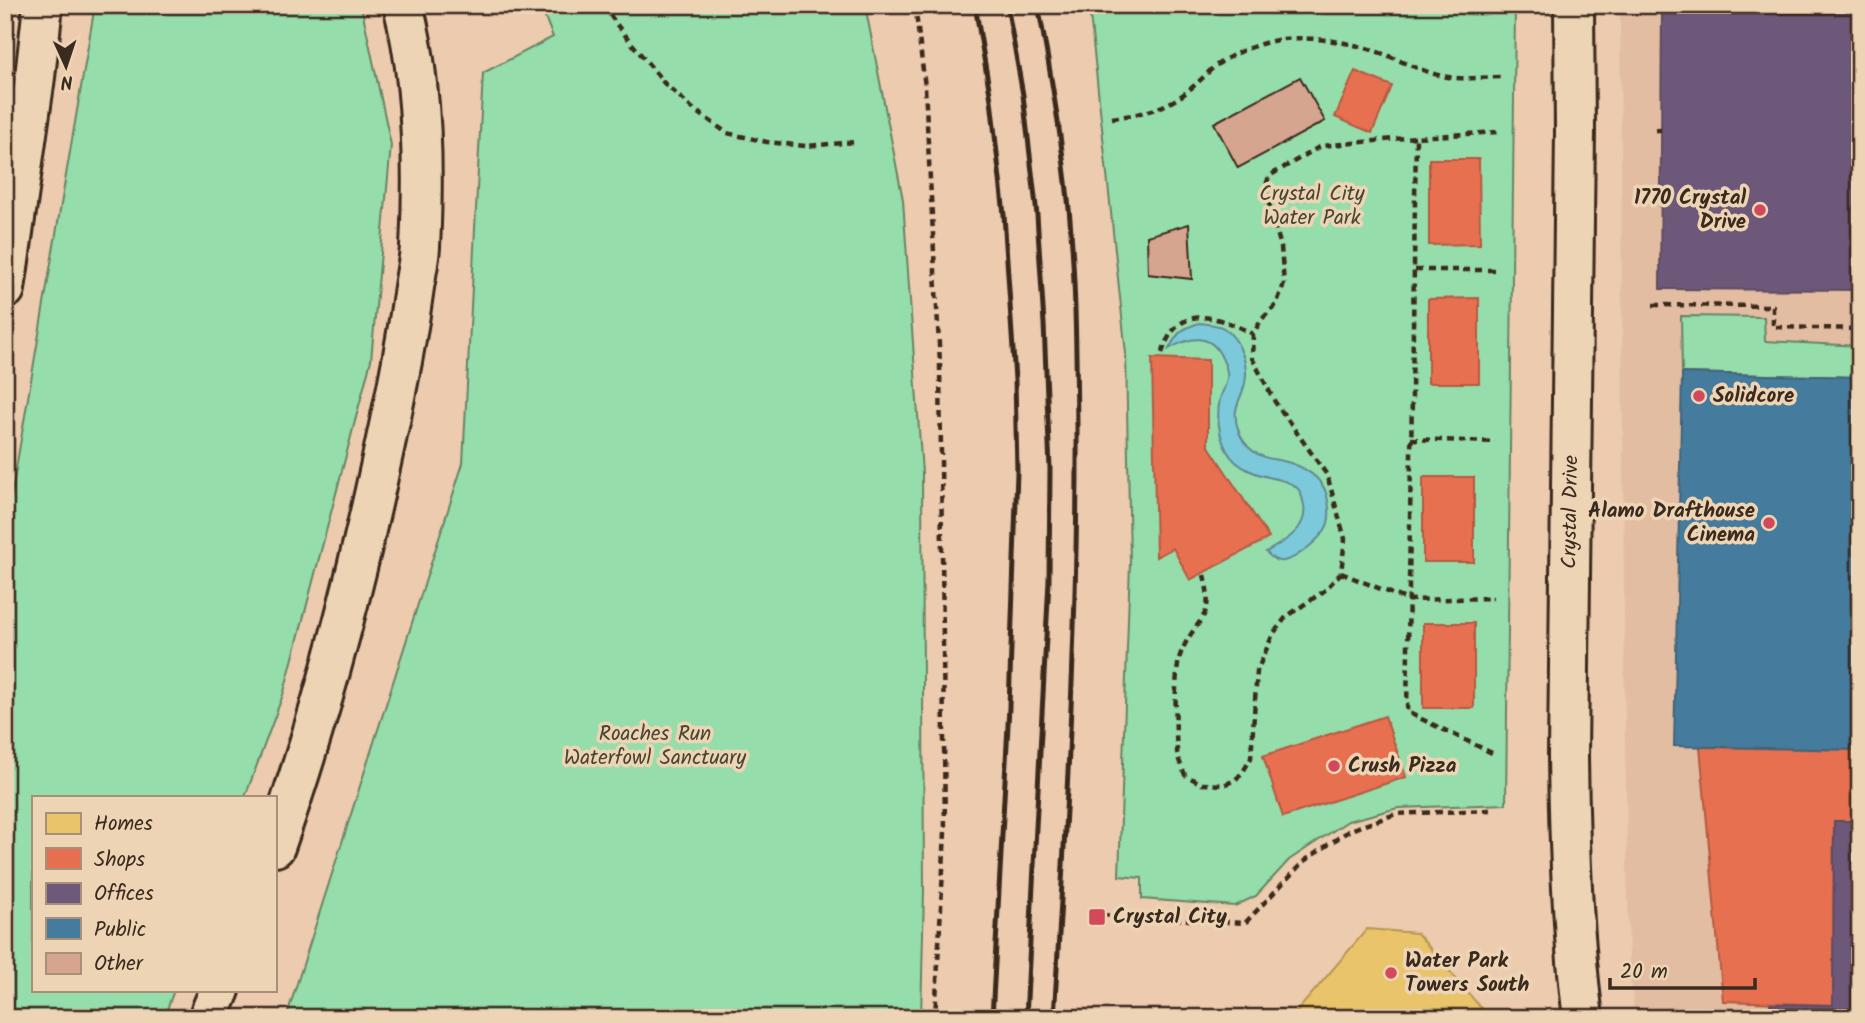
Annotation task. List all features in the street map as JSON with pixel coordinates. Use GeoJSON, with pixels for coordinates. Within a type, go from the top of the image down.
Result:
{"type":"FeatureCollection","features":[{"type":"Feature","properties":{"kind":"main road"},"geometry":{"type":"LineString","coordinates":[[5,289],[43,5]]}},
{"type":"Feature","properties":{"kind":"main road"},"geometry":{"type":"LineString","coordinates":[[276,844],[296,786],[342,626],[396,397],[410,318],[419,248],[420,128],[415,69],[403,5]]}},
{"type":"Feature","properties":{"kind":"main road","name":"Crystal Drive"},"geometry":{"type":"LineString","coordinates":[[1574,5],[1575,155],[1568,756],[1569,845],[1575,955],[1583,1018]]}},
{"type":"Feature","properties":{"kind":"main road"},"geometry":{"type":"LineString","coordinates":[[208,1018],[219,992]]}},
{"type":"Feature","properties":{"kind":"path"},"geometry":{"type":"LineString","coordinates":[[603,5],[664,83],[692,108],[727,133],[767,142],[806,146],[855,142]]}},
{"type":"Feature","properties":{"kind":"path"},"geometry":{"type":"LineString","coordinates":[[915,5],[925,87],[940,363],[945,832],[934,1018]]}},
{"type":"Feature","properties":{"kind":"path"},"geometry":{"type":"LineString","coordinates":[[1112,118],[1136,115],[1178,99],[1217,65],[1234,55],[1283,39],[1324,40],[1374,51],[1450,78],[1501,77]]}},
{"type":"Feature","properties":{"kind":"path"},"geometry":{"type":"LineString","coordinates":[[1204,575],[1209,593],[1208,610],[1179,656],[1176,698],[1177,752],[1185,775],[1202,784],[1224,785],[1243,772],[1251,758],[1257,671],[1273,634],[1286,617],[1324,591],[1341,573],[1345,540],[1327,475],[1275,402],[1252,358],[1253,334],[1262,319],[1276,305],[1284,284],[1281,247],[1265,189],[1269,176],[1321,146],[1499,132]]}},
{"type":"Feature","properties":{"kind":"path"},"geometry":{"type":"LineString","coordinates":[[1416,137],[1407,712],[1492,753]]}},
{"type":"Feature","properties":{"kind":"path"},"geometry":{"type":"LineString","coordinates":[[1415,270],[1497,270]]}},
{"type":"Feature","properties":{"kind":"path"},"geometry":{"type":"LineString","coordinates":[[1653,305],[1773,306],[1773,327],[1860,329]]}},
{"type":"Feature","properties":{"kind":"path"},"geometry":{"type":"LineString","coordinates":[[1162,353],[1173,330],[1181,321],[1192,317],[1228,321],[1253,334]]}},
{"type":"Feature","properties":{"kind":"path"},"geometry":{"type":"LineString","coordinates":[[1411,439],[1495,442]]}},
{"type":"Feature","properties":{"kind":"path"},"geometry":{"type":"LineString","coordinates":[[1341,573],[1408,600],[1493,598]]}},
{"type":"Feature","properties":{"kind":"path"},"geometry":{"type":"LineString","coordinates":[[1102,915],[1245,923],[1304,861],[1350,830],[1396,814],[1491,810]]}},
{"type":"Feature","properties":{"kind":"shaded area"},"geometry":{"type":"Polygon","coordinates":[[[1620,5],[1860,5],[1860,1018],[1635,1018],[1629,963],[1625,737],[1620,5]]]}},
{"type":"Feature","properties":{"kind":"green space"},"geometry":{"type":"Polygon","coordinates":[[[95,5],[361,5],[391,145],[371,360],[284,692],[245,796],[32,796],[32,992],[173,992],[164,1018],[5,1018],[5,533],[95,5]]]}},
{"type":"Feature","properties":{"kind":"green space","name":"Roaches Run Waterfowl Sanctuary"},"geometry":{"type":"Polygon","coordinates":[[[540,5],[865,5],[903,200],[922,473],[924,890],[921,1018],[286,1018],[463,463],[483,73],[553,37],[540,5]]]}},
{"type":"Feature","properties":{"kind":"green space","name":"Crystal City Water Park"},"geometry":{"type":"Polygon","coordinates":[[[1089,5],[1503,5],[1515,9],[1506,804],[1398,808],[1348,821],[1289,860],[1256,896],[1235,906],[1142,899],[1142,878],[1119,876],[1130,563],[1126,354],[1089,5]]]}},
{"type":"Feature","properties":{"kind":"green space"},"geometry":{"type":"Polygon","coordinates":[[[1681,316],[1764,317],[1765,341],[1860,346],[1860,377],[1682,373],[1681,316]]]}},
{"type":"Feature","properties":{"kind":"water"},"geometry":{"type":"Polygon","coordinates":[[[1199,323],[1225,329],[1242,353],[1246,376],[1237,405],[1236,422],[1246,444],[1260,455],[1304,469],[1325,489],[1329,513],[1325,529],[1307,548],[1285,561],[1273,559],[1266,552],[1288,538],[1300,526],[1304,510],[1301,495],[1292,484],[1242,467],[1227,451],[1220,432],[1218,412],[1227,373],[1217,350],[1212,344],[1199,339],[1169,349],[1181,332],[1199,323]]]}},
{"type":"Feature","properties":{"kind":"building: Homes","name":"Water Park Towers South"},"geometry":{"type":"Polygon","coordinates":[[[1367,929],[1417,933],[1482,1009],[1481,1018],[1294,1018],[1367,929]]]}},
{"type":"Feature","properties":{"kind":"building: Shops"},"geometry":{"type":"Polygon","coordinates":[[[1355,71],[1392,86],[1372,133],[1335,117],[1355,71]]]}},
{"type":"Feature","properties":{"kind":"building: Shops"},"geometry":{"type":"Polygon","coordinates":[[[1429,159],[1479,159],[1480,244],[1429,245],[1429,159]]]}},
{"type":"Feature","properties":{"kind":"building: Shops"},"geometry":{"type":"Polygon","coordinates":[[[1479,298],[1479,383],[1428,383],[1428,299],[1479,298]]]}},
{"type":"Feature","properties":{"kind":"building: Shops"},"geometry":{"type":"Polygon","coordinates":[[[1152,358],[1208,360],[1208,445],[1269,538],[1190,580],[1173,548],[1156,557],[1152,358]]]}},
{"type":"Feature","properties":{"kind":"building: Shops"},"geometry":{"type":"Polygon","coordinates":[[[1423,477],[1474,477],[1474,562],[1423,562],[1423,477]]]}},
{"type":"Feature","properties":{"kind":"building: Shops"},"geometry":{"type":"Polygon","coordinates":[[[1423,623],[1474,623],[1474,708],[1423,708],[1423,623]]]}},
{"type":"Feature","properties":{"kind":"building: Shops","name":"Crush Pizza"},"geometry":{"type":"Polygon","coordinates":[[[1385,716],[1406,777],[1283,817],[1263,756],[1385,716]]]}},
{"type":"Feature","properties":{"kind":"building: Shops"},"geometry":{"type":"Polygon","coordinates":[[[1700,747],[1860,750],[1860,821],[1834,821],[1833,1005],[1723,1001],[1700,747]]]}},
{"type":"Feature","properties":{"kind":"building: Offices","name":"1770 Crystal Drive"},"geometry":{"type":"Polygon","coordinates":[[[1662,5],[1860,5],[1860,290],[1660,289],[1662,5]]]}},
{"type":"Feature","properties":{"kind":"building: Offices"},"geometry":{"type":"Polygon","coordinates":[[[1834,821],[1860,821],[1860,1018],[1770,1018],[1770,1004],[1833,1005],[1834,821]]]}},
{"type":"Feature","properties":{"kind":"building: Public","name":"Alamo Drafthouse Cinema"},"geometry":{"type":"Polygon","coordinates":[[[1682,373],[1860,377],[1860,750],[1674,746],[1682,373]]]}},
{"type":"Feature","properties":{"kind":"building: Other"},"geometry":{"type":"Polygon","coordinates":[[[1300,77],[1325,121],[1238,168],[1214,123],[1300,77]]]}},
{"type":"Feature","properties":{"kind":"building: Other"},"geometry":{"type":"Polygon","coordinates":[[[1189,224],[1192,279],[1148,274],[1147,236],[1189,224]]]}},
{"type":"Feature","properties":{"kind":"railway"},"geometry":{"type":"LineString","coordinates":[[975,5],[991,100],[1004,215],[1015,380],[1017,471],[1009,707],[992,1018]]}},
{"type":"Feature","properties":{"kind":"railway"},"geometry":{"type":"LineString","coordinates":[[1007,5],[1023,95],[1037,215],[1050,469],[1049,580],[1026,1018]]}},
{"type":"Feature","properties":{"kind":"railway"},"geometry":{"type":"LineString","coordinates":[[1038,5],[1056,107],[1069,209],[1076,372],[1077,500],[1073,648],[1054,1018]]}},
{"type":"Feature","properties":{"kind":"place","name":"1770 Crystal Drive"},"geometry":{"type":"Point","coordinates":[1760,210]}},
{"type":"Feature","properties":{"kind":"place","name":"Solidcore"},"geometry":{"type":"Point","coordinates":[1699,396]}},
{"type":"Feature","properties":{"kind":"place","name":"Alamo Drafthouse Cinema"},"geometry":{"type":"Point","coordinates":[1769,523]}},
{"type":"Feature","properties":{"kind":"place","name":"Crush Pizza"},"geometry":{"type":"Point","coordinates":[1334,766]}},
{"type":"Feature","properties":{"kind":"place","name":"Crystal City"},"geometry":{"type":"Point","coordinates":[1097,917]}},
{"type":"Feature","properties":{"kind":"place","name":"Water Park Towers South"},"geometry":{"type":"Point","coordinates":[1391,973]}}]}
